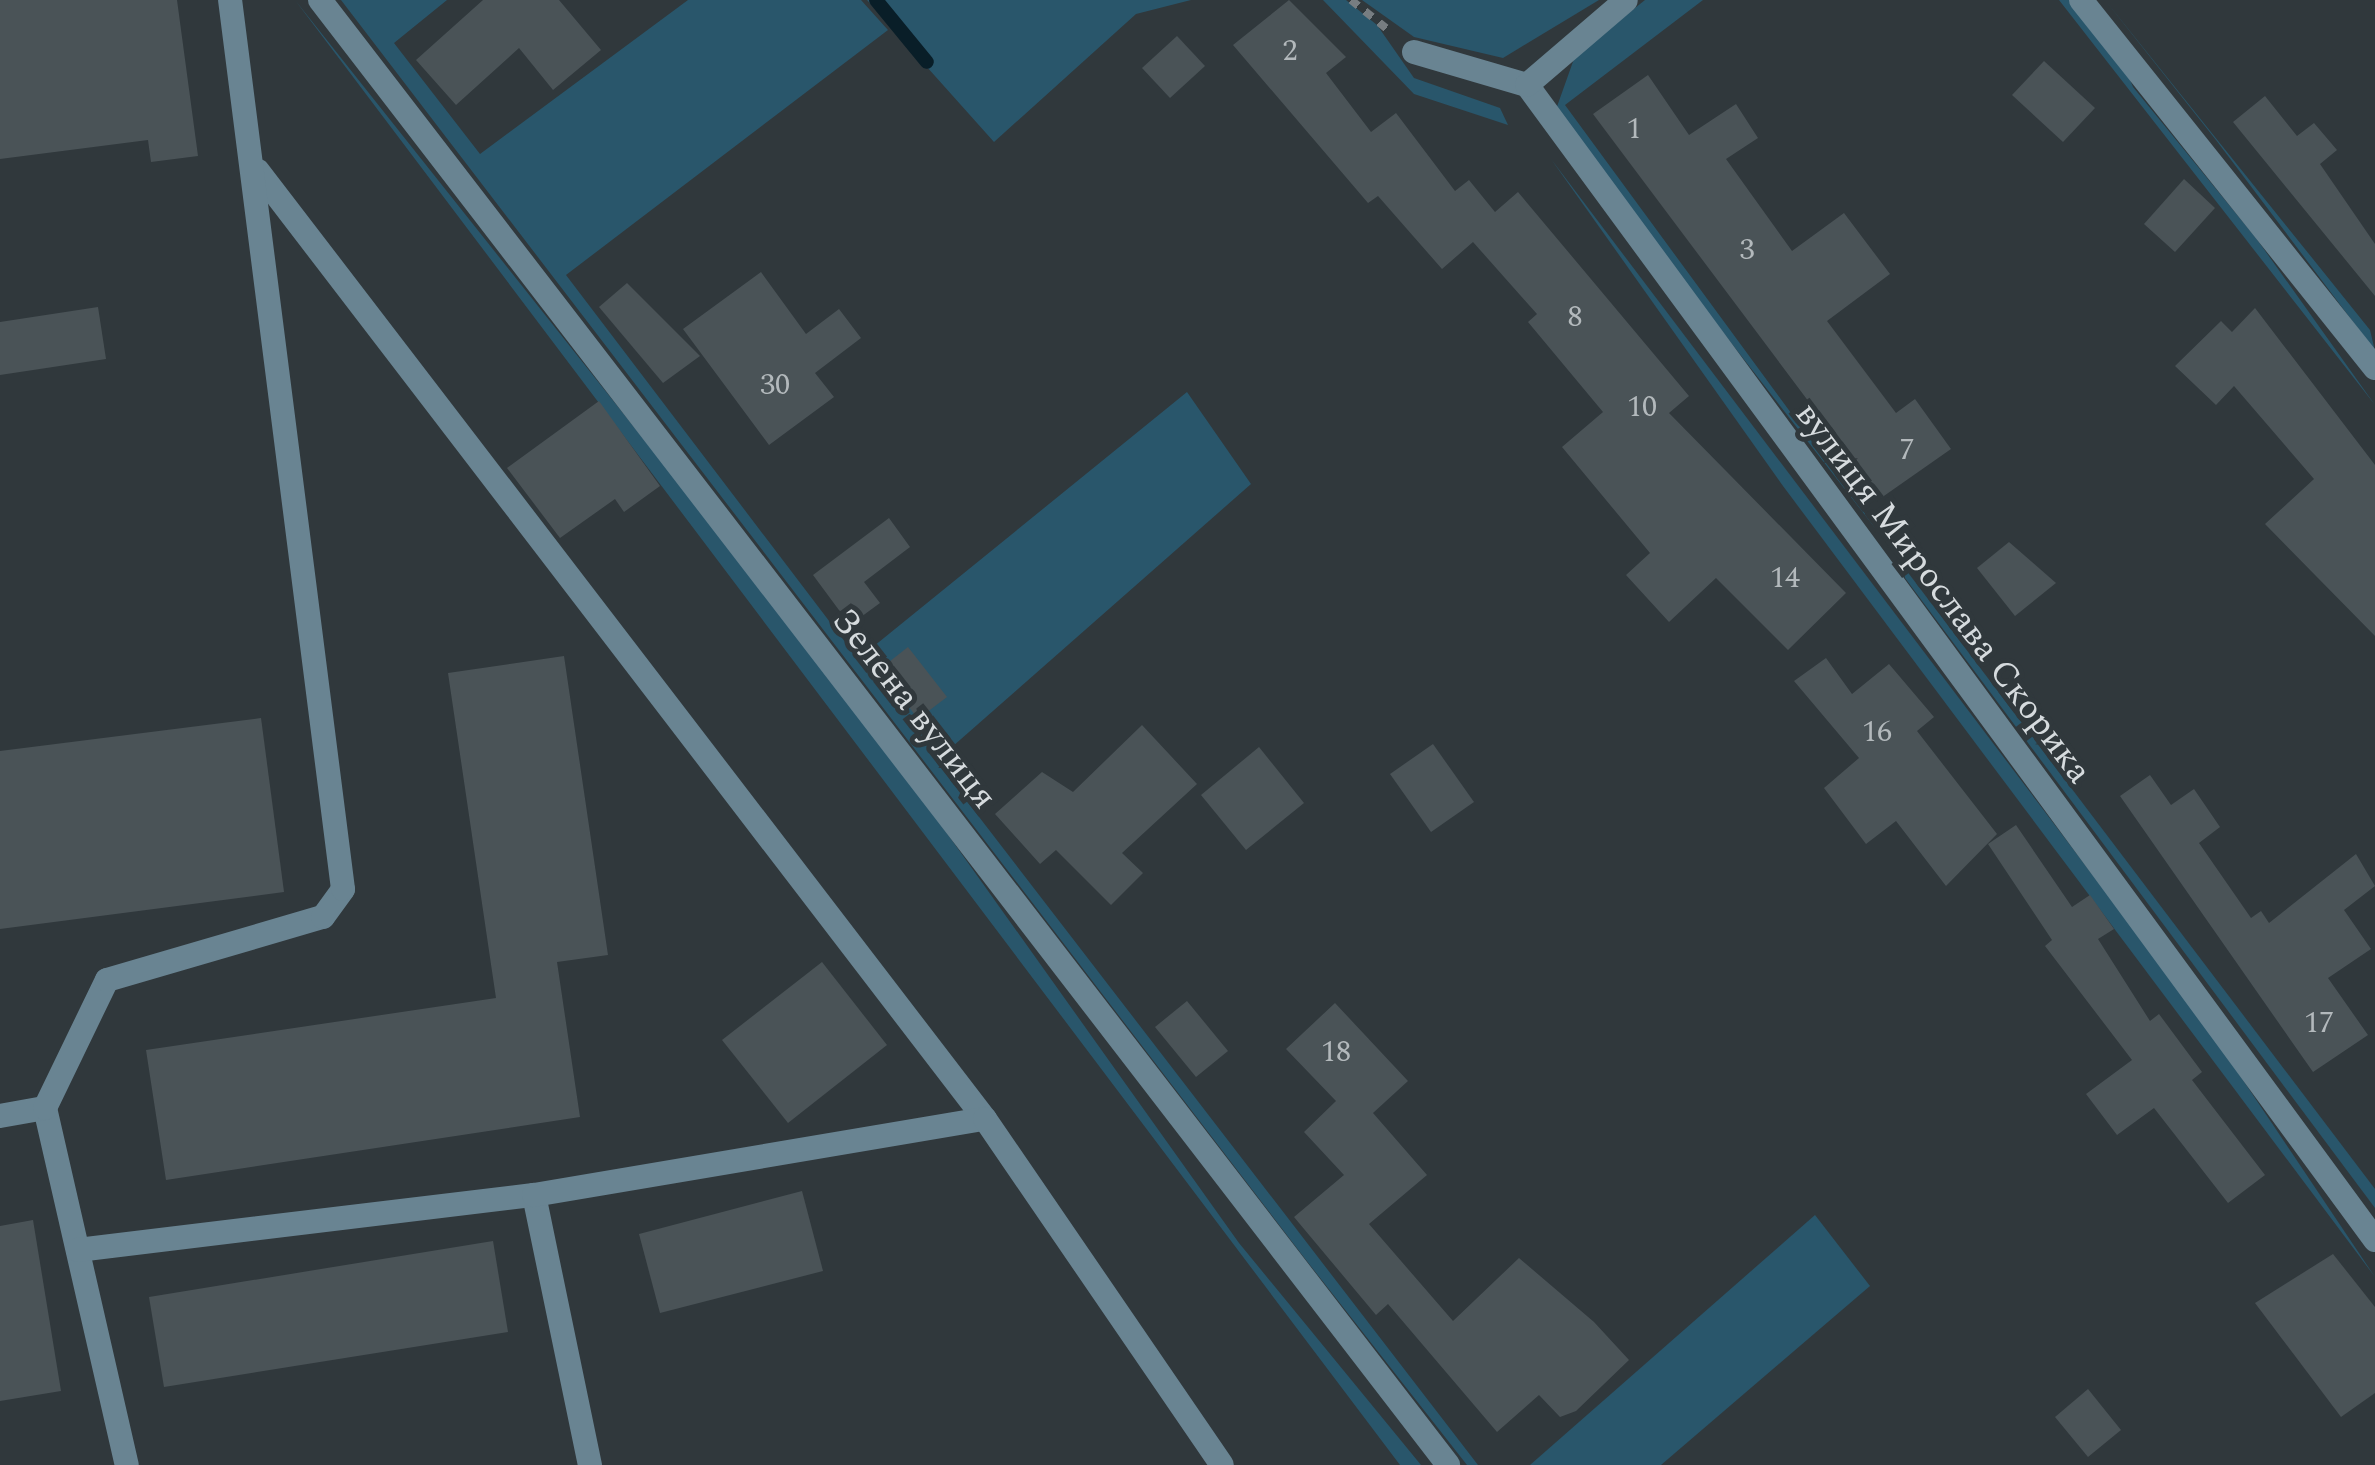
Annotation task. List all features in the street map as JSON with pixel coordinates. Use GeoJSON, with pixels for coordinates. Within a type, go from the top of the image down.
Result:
{"type":"FeatureCollection","features":[{"type":"Feature","properties":{"kind":"street"},"geometry":{"type":"LineString","coordinates":[[127,1465],[45,1108],[107,980],[323,917],[343,889],[256,170],[230,0]]}},
{"type":"Feature","properties":{"kind":"street","name":"Зелена вулиця"},"geometry":{"type":"LineString","coordinates":[[320,0],[1448,1465]]}},
{"type":"Feature","properties":{"kind":"street"},"geometry":{"type":"LineString","coordinates":[[1414,52],[1527,85],[1626,0]]}},
{"type":"Feature","properties":{"kind":"street"},"geometry":{"type":"LineString","coordinates":[[2081,0],[2375,368]]}},
{"type":"Feature","properties":{"kind":"street","name":"вулиця Мирослава Скорика"},"geometry":{"type":"LineString","coordinates":[[1527,85],[2375,1240]]}},
{"type":"Feature","properties":{"kind":"street"},"geometry":{"type":"LineString","coordinates":[[256,170],[985,1119],[1222,1465]]}},
{"type":"Feature","properties":{"kind":"street"},"geometry":{"type":"LineString","coordinates":[[0,1116],[45,1108]]}},
{"type":"Feature","properties":{"kind":"street"},"geometry":{"type":"LineString","coordinates":[[78,1250],[534,1195],[985,1119]]}},
{"type":"Feature","properties":{"kind":"street"},"geometry":{"type":"LineString","coordinates":[[534,1195],[590,1465]]}},
{"type":"Feature","properties":{"kind":"path"},"geometry":{"type":"LineString","coordinates":[[1351,0],[1414,52]]}},
{"type":"Feature","properties":{"kind":"shaded area"},"geometry":{"type":"Polygon","coordinates":[[[295,0],[862,714],[1239,1243],[1421,1465],[1400,1465],[295,0]]]}},
{"type":"Feature","properties":{"kind":"shaded area"},"geometry":{"type":"Polygon","coordinates":[[[341,0],[447,0],[394,43],[480,154],[688,0],[861,0],[888,30],[566,275],[858,659],[1187,392],[1251,484],[936,761],[1478,1465],[1467,1465],[1306,1260],[341,0]]]}},
{"type":"Feature","properties":{"kind":"shaded area"},"geometry":{"type":"Polygon","coordinates":[[[867,0],[1191,0],[1136,14],[994,142],[867,0]]]}},
{"type":"Feature","properties":{"kind":"shaded area"},"geometry":{"type":"Polygon","coordinates":[[[1323,0],[1346,0],[1377,25],[1414,78],[1500,108],[1508,125],[1414,94],[1323,0]]]}},
{"type":"Feature","properties":{"kind":"shaded area"},"geometry":{"type":"Polygon","coordinates":[[[1362,0],[1599,0],[1503,58],[1414,37],[1362,0]]]}},
{"type":"Feature","properties":{"kind":"shaded area"},"geometry":{"type":"Polygon","coordinates":[[[1645,0],[1703,0],[1565,105],[1882,537],[1554,115],[1575,56],[1645,0]]]}},
{"type":"Feature","properties":{"kind":"shaded area"},"geometry":{"type":"Polygon","coordinates":[[[2059,0],[2073,0],[2120,55],[2133,87],[2256,238],[2375,405],[2059,0]]]}},
{"type":"Feature","properties":{"kind":"shaded area"},"geometry":{"type":"Polygon","coordinates":[[[2105,0],[2370,330],[2375,351],[2216,140],[2105,0]]]}},
{"type":"Feature","properties":{"kind":"shaded area"},"geometry":{"type":"Polygon","coordinates":[[[1551,159],[2204,1022],[2375,1277],[1783,486],[1551,159]]]}},
{"type":"Feature","properties":{"kind":"shaded area"},"geometry":{"type":"Polygon","coordinates":[[[1903,566],[2375,1189],[2375,1208],[1905,578],[1903,566]]]}},
{"type":"Feature","properties":{"kind":"shaded area"},"geometry":{"type":"Polygon","coordinates":[[[1815,1215],[1870,1286],[1661,1465],[1530,1465],[1815,1215]]]}},
{"type":"Feature","properties":{"kind":"building"},"geometry":{"type":"Polygon","coordinates":[[[0,0],[177,0],[198,156],[151,162],[148,140],[0,159],[0,0]]]}},
{"type":"Feature","properties":{"kind":"building"},"geometry":{"type":"Polygon","coordinates":[[[483,0],[559,0],[601,50],[553,90],[519,48],[456,105],[416,60],[483,0]]]}},
{"type":"Feature","properties":{"kind":"building"},"geometry":{"type":"Polygon","coordinates":[[[1289,0],[1346,57],[1326,73],[1371,132],[1396,113],[1455,191],[1469,180],[1495,212],[1518,192],[1689,396],[1669,413],[1846,593],[1788,650],[1716,578],[1669,622],[1626,575],[1650,553],[1562,447],[1603,412],[1528,322],[1537,314],[1473,242],[1442,269],[1378,196],[1368,203],[1233,45],[1289,0]]]}},
{"type":"Feature","properties":{"kind":"building"},"geometry":{"type":"Polygon","coordinates":[[[1177,36],[1205,66],[1170,98],[1142,68],[1177,36]]]}},
{"type":"Feature","properties":{"kind":"building"},"geometry":{"type":"Polygon","coordinates":[[[2044,61],[2095,108],[2063,142],[2012,95],[2044,61]]]}},
{"type":"Feature","properties":{"kind":"building"},"geometry":{"type":"Polygon","coordinates":[[[1648,75],[1689,135],[1736,104],[1758,138],[1726,159],[1792,251],[1844,213],[1890,274],[1827,321],[1896,413],[1915,399],[1951,449],[1881,498],[1593,114],[1648,75]]]}},
{"type":"Feature","properties":{"kind":"building"},"geometry":{"type":"Polygon","coordinates":[[[2265,96],[2297,136],[2314,123],[2337,150],[2320,164],[2375,244],[2375,296],[2233,122],[2265,96]]]}},
{"type":"Feature","properties":{"kind":"building"},"geometry":{"type":"Polygon","coordinates":[[[2184,179],[2215,208],[2175,252],[2144,224],[2184,179]]]}},
{"type":"Feature","properties":{"kind":"building"},"geometry":{"type":"Polygon","coordinates":[[[761,272],[806,334],[839,309],[861,338],[815,373],[834,397],[769,445],[683,329],[761,272]]]}},
{"type":"Feature","properties":{"kind":"building"},"geometry":{"type":"Polygon","coordinates":[[[627,283],[700,356],[663,383],[599,307],[627,283]]]}},
{"type":"Feature","properties":{"kind":"building"},"geometry":{"type":"Polygon","coordinates":[[[98,307],[106,359],[0,375],[0,322],[98,307]]]}},
{"type":"Feature","properties":{"kind":"building"},"geometry":{"type":"Polygon","coordinates":[[[2255,308],[2375,465],[2375,636],[2265,524],[2314,479],[2234,386],[2216,405],[2175,366],[2221,321],[2232,332],[2255,308]]]}},
{"type":"Feature","properties":{"kind":"building"},"geometry":{"type":"Polygon","coordinates":[[[599,401],[660,486],[624,512],[615,499],[560,538],[507,468],[599,401]]]}},
{"type":"Feature","properties":{"kind":"building"},"geometry":{"type":"Polygon","coordinates":[[[889,518],[910,547],[864,582],[880,603],[850,625],[813,575],[889,518]]]}},
{"type":"Feature","properties":{"kind":"building"},"geometry":{"type":"Polygon","coordinates":[[[2009,542],[2056,583],[2015,616],[1977,568],[2009,542]]]}},
{"type":"Feature","properties":{"kind":"building"},"geometry":{"type":"Polygon","coordinates":[[[908,647],[947,697],[918,719],[880,669],[908,647]]]}},
{"type":"Feature","properties":{"kind":"building"},"geometry":{"type":"Polygon","coordinates":[[[564,656],[608,955],[557,962],[580,1117],[166,1180],[146,1050],[496,998],[448,673],[564,656]]]}},
{"type":"Feature","properties":{"kind":"building"},"geometry":{"type":"Polygon","coordinates":[[[1826,658],[1852,694],[1889,664],[1934,717],[1917,731],[1997,834],[1946,886],[1896,821],[1866,844],[1824,788],[1859,758],[1794,681],[1826,658]]]}},
{"type":"Feature","properties":{"kind":"building"},"geometry":{"type":"Polygon","coordinates":[[[261,718],[284,892],[0,929],[0,751],[261,718]]]}},
{"type":"Feature","properties":{"kind":"building"},"geometry":{"type":"Polygon","coordinates":[[[1142,725],[1197,784],[1122,853],[1143,873],[1111,905],[1056,850],[1040,864],[995,814],[1042,772],[1073,792],[1142,725]]]}},
{"type":"Feature","properties":{"kind":"building"},"geometry":{"type":"Polygon","coordinates":[[[1433,744],[1474,802],[1431,832],[1390,774],[1433,744]]]}},
{"type":"Feature","properties":{"kind":"building"},"geometry":{"type":"Polygon","coordinates":[[[1259,747],[1304,803],[1246,850],[1201,795],[1259,747]]]}},
{"type":"Feature","properties":{"kind":"building"},"geometry":{"type":"Polygon","coordinates":[[[2150,775],[2171,805],[2194,789],[2220,827],[2199,843],[2251,918],[2261,911],[2269,923],[2356,854],[2375,886],[2344,910],[2371,949],[2328,978],[2368,1035],[2313,1072],[2120,796],[2150,775]]]}},
{"type":"Feature","properties":{"kind":"building"},"geometry":{"type":"Polygon","coordinates":[[[2016,825],[2072,907],[2090,895],[2114,929],[2098,939],[2150,1021],[2159,1014],[2202,1072],[2192,1080],[2265,1175],[2228,1203],[2154,1108],[2117,1135],[2086,1094],[2132,1060],[2045,946],[2052,940],[1988,844],[2016,825]]]}},
{"type":"Feature","properties":{"kind":"building"},"geometry":{"type":"Polygon","coordinates":[[[822,962],[887,1045],[788,1123],[722,1040],[822,962]]]}},
{"type":"Feature","properties":{"kind":"building"},"geometry":{"type":"Polygon","coordinates":[[[1187,1001],[1228,1051],[1196,1077],[1155,1027],[1187,1001]]]}},
{"type":"Feature","properties":{"kind":"building"},"geometry":{"type":"Polygon","coordinates":[[[1335,1003],[1408,1081],[1373,1113],[1427,1175],[1369,1224],[1453,1321],[1519,1258],[1594,1322],[1629,1360],[1576,1411],[1560,1417],[1539,1395],[1497,1432],[1388,1304],[1376,1315],[1294,1217],[1344,1175],[1304,1132],[1336,1101],[1286,1049],[1335,1003]]]}},
{"type":"Feature","properties":{"kind":"building"},"geometry":{"type":"Polygon","coordinates":[[[802,1191],[823,1271],[660,1313],[639,1234],[802,1191]]]}},
{"type":"Feature","properties":{"kind":"building"},"geometry":{"type":"Polygon","coordinates":[[[33,1220],[61,1391],[0,1401],[0,1226],[33,1220]]]}},
{"type":"Feature","properties":{"kind":"building"},"geometry":{"type":"Polygon","coordinates":[[[493,1241],[508,1332],[164,1387],[149,1297],[493,1241]]]}},
{"type":"Feature","properties":{"kind":"building"},"geometry":{"type":"Polygon","coordinates":[[[2333,1254],[2375,1307],[2375,1393],[2341,1417],[2255,1303],[2333,1254]]]}},
{"type":"Feature","properties":{"kind":"building"},"geometry":{"type":"Polygon","coordinates":[[[2088,1389],[2121,1430],[2088,1457],[2055,1417],[2088,1389]]]}},
{"type":"Feature","properties":{"kind":"waterway"},"geometry":{"type":"LineString","coordinates":[[876,0],[927,62]]}}]}
